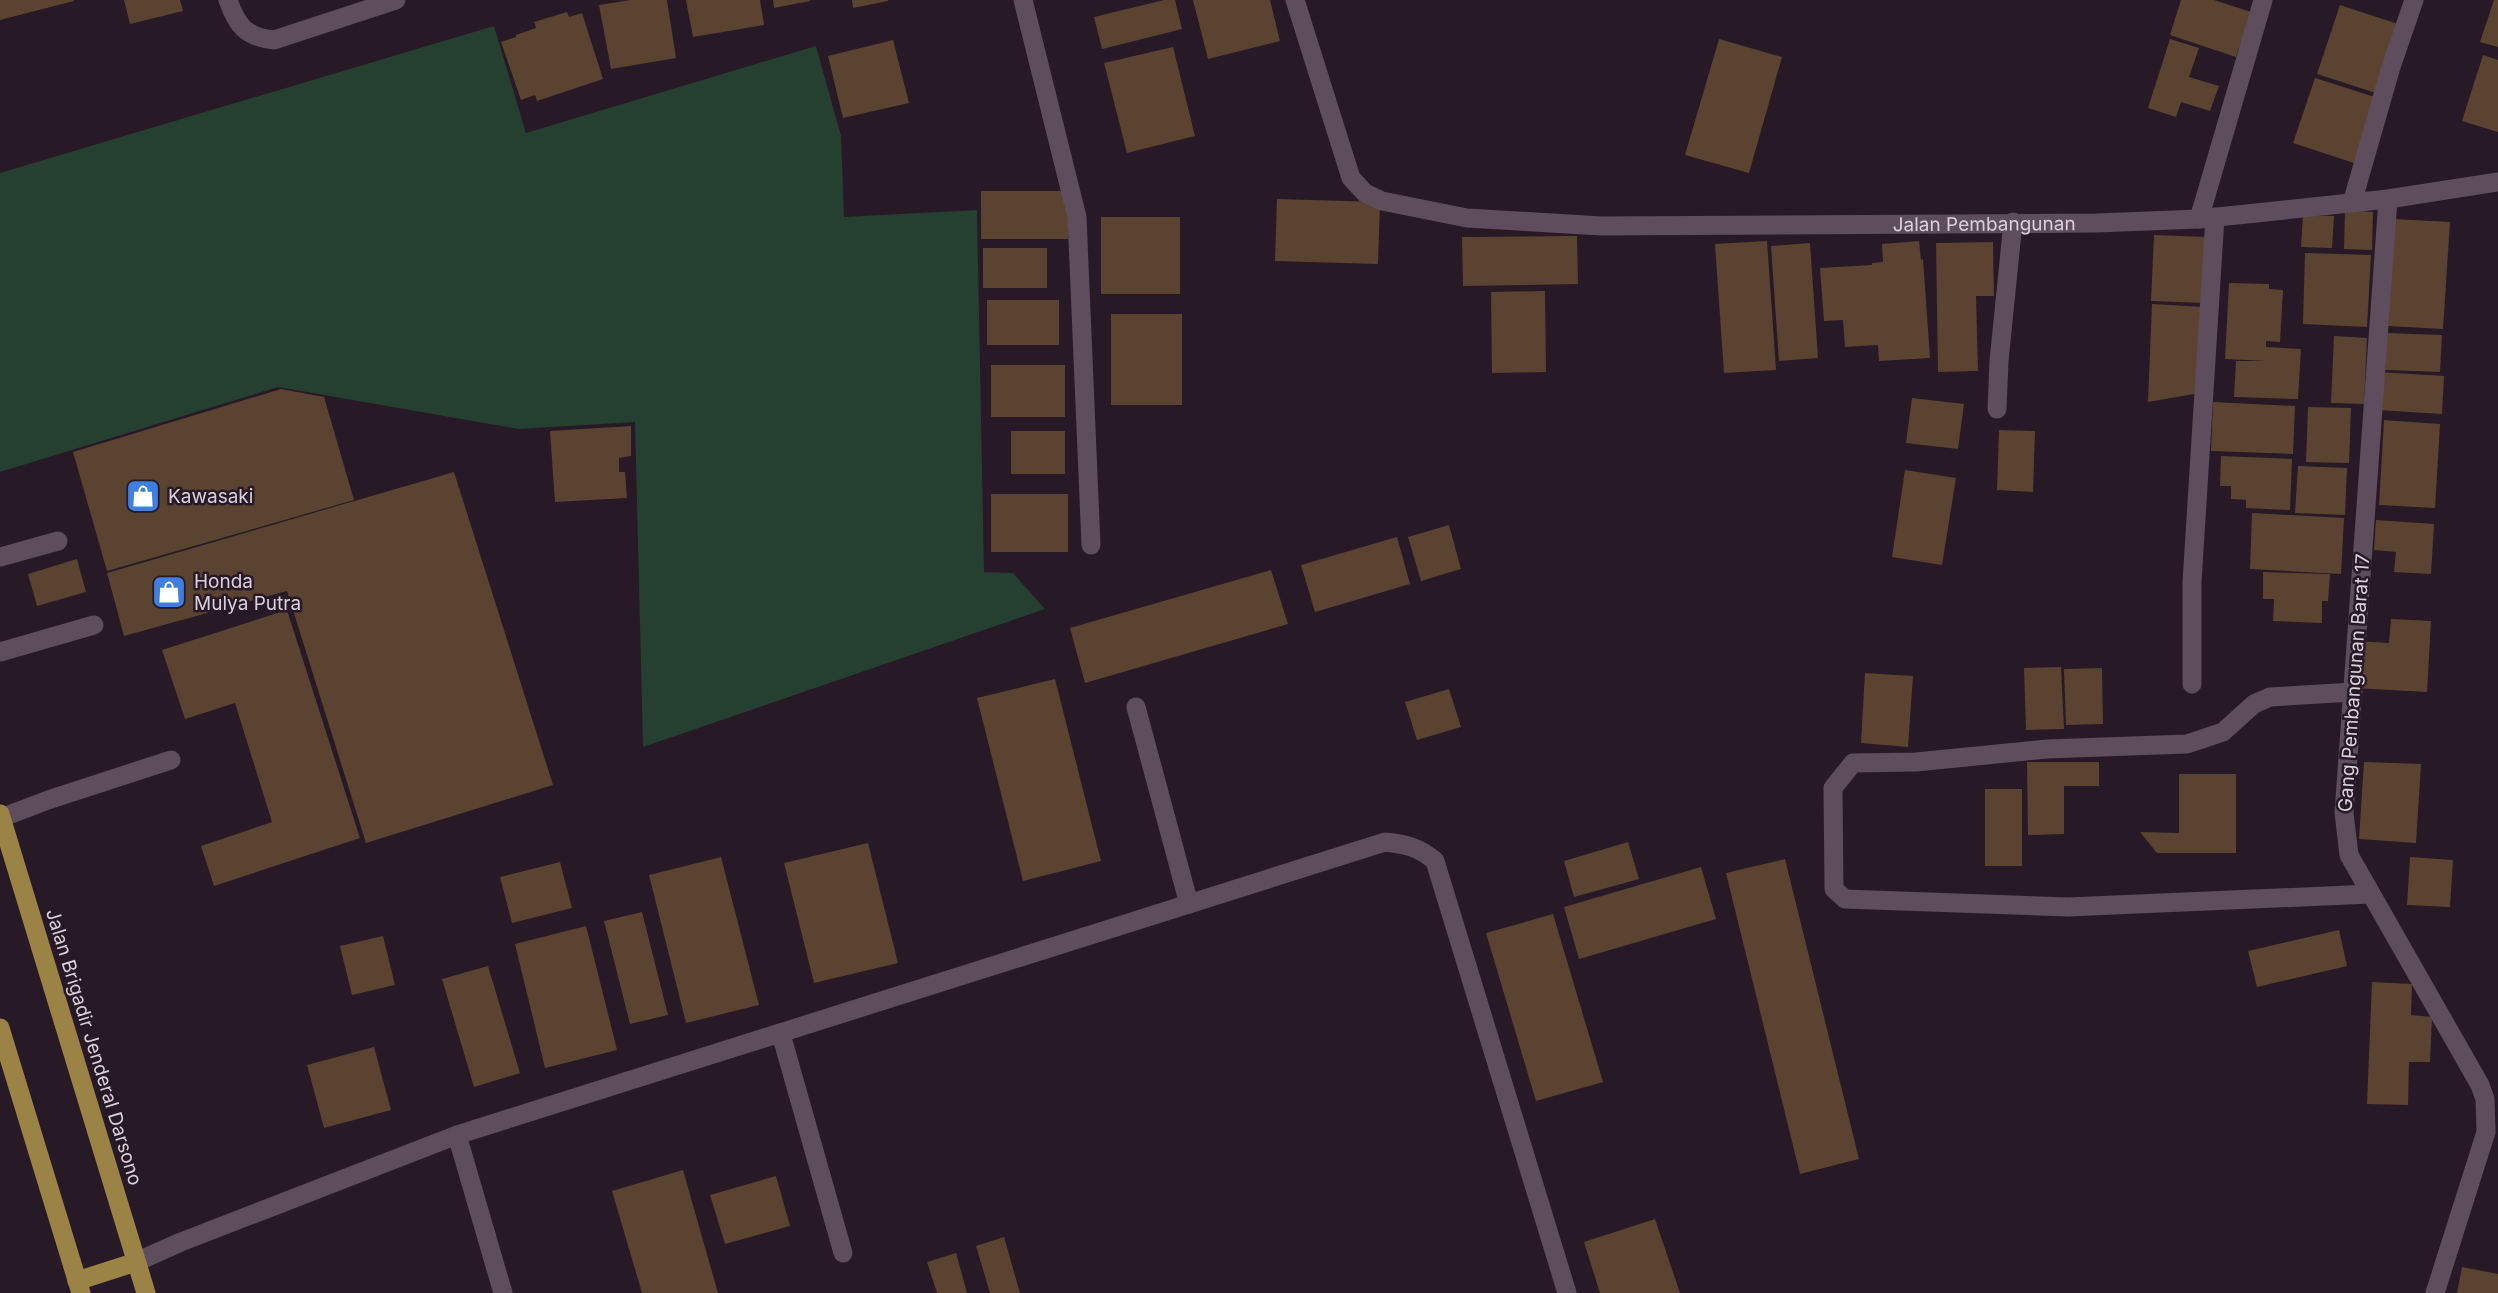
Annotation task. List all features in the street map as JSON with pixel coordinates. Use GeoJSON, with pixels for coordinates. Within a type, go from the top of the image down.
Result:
{"type":"FeatureCollection","features":[{"type":"Feature","properties":{"kind":"highway","name":"Jalan Brigadir Jenderal Darsono"},"geometry":{"type":"LineString","coordinates":[[1,816],[146,1293]]}},
{"type":"Feature","properties":{"kind":"highway"},"geometry":{"type":"LineString","coordinates":[[0,1028],[79,1287],[136,1262]]}},
{"type":"Feature","properties":{"kind":"street"},"geometry":{"type":"LineString","coordinates":[[228,0],[235,18],[244,30],[257,38],[274,40],[396,0]]}},
{"type":"Feature","properties":{"kind":"street"},"geometry":{"type":"LineString","coordinates":[[1023,0],[1077,217],[1091,545]]}},
{"type":"Feature","properties":{"kind":"street","name":"Jalan Pembangunan"},"geometry":{"type":"LineString","coordinates":[[1295,0],[1351,177],[1365,193],[1382,201],[1467,218],[1602,226],[2096,223],[2207,218],[2388,199],[2498,182]]}},
{"type":"Feature","properties":{"kind":"street"},"geometry":{"type":"LineString","coordinates":[[2192,684],[2192,582],[2207,218],[2263,0]]}},
{"type":"Feature","properties":{"kind":"street"},"geometry":{"type":"LineString","coordinates":[[2352,203],[2391,66],[2414,0]]}},
{"type":"Feature","properties":{"kind":"street","name":"Gang Pembangunan Barat 17"},"geometry":{"type":"LineString","coordinates":[[2388,199],[2344,789],[2345,836],[2350,855],[2480,1085],[2485,1099],[2486,1132],[2435,1293]]}},
{"type":"Feature","properties":{"kind":"street"},"geometry":{"type":"LineString","coordinates":[[1997,409],[2013,222]]}},
{"type":"Feature","properties":{"kind":"street"},"geometry":{"type":"LineString","coordinates":[[0,557],[58,541]]}},
{"type":"Feature","properties":{"kind":"street"},"geometry":{"type":"LineString","coordinates":[[0,652],[94,625]]}},
{"type":"Feature","properties":{"kind":"street"},"geometry":{"type":"LineString","coordinates":[[2353,692],[2270,698],[2254,704],[2223,732],[2187,744],[2047,749],[1916,761],[1853,763],[1833,788],[1834,889],[1845,899],[2068,907],[2371,894]]}},
{"type":"Feature","properties":{"kind":"street"},"geometry":{"type":"LineString","coordinates":[[1136,708],[1189,904]]}},
{"type":"Feature","properties":{"kind":"street"},"geometry":{"type":"LineString","coordinates":[[1,816],[171,760]]}},
{"type":"Feature","properties":{"kind":"street"},"geometry":{"type":"LineString","coordinates":[[136,1262],[457,1135],[1385,842],[1402,843],[1422,850],[1435,861],[1567,1293]]}},
{"type":"Feature","properties":{"kind":"street"},"geometry":{"type":"LineString","coordinates":[[781,1034],[843,1253]]}},
{"type":"Feature","properties":{"kind":"street"},"geometry":{"type":"LineString","coordinates":[[457,1135],[503,1293]]}},
{"type":"Feature","properties":{"kind":"green space"},"geometry":{"type":"Polygon","coordinates":[[[494,26],[526,133],[816,46],[841,136],[844,217],[977,210],[984,572],[1013,573],[1045,609],[643,747],[635,422],[519,429],[278,387],[0,472],[0,173],[494,26]]]}},
{"type":"Feature","properties":{"kind":"building"},"geometry":{"type":"Polygon","coordinates":[[[0,0],[74,0],[74,1],[0,20],[0,0]]]}},
{"type":"Feature","properties":{"kind":"building"},"geometry":{"type":"Polygon","coordinates":[[[124,0],[180,0],[183,11],[130,24],[124,0]]]}},
{"type":"Feature","properties":{"kind":"building"},"geometry":{"type":"Polygon","coordinates":[[[631,0],[667,0],[676,58],[611,69],[599,5],[631,0]]]}},
{"type":"Feature","properties":{"kind":"building"},"geometry":{"type":"Polygon","coordinates":[[[686,0],[760,0],[764,25],[693,37],[686,0]]]}},
{"type":"Feature","properties":{"kind":"building"},"geometry":{"type":"Polygon","coordinates":[[[773,0],[810,0],[810,1],[774,8],[773,0]]]}},
{"type":"Feature","properties":{"kind":"building"},"geometry":{"type":"Polygon","coordinates":[[[852,0],[888,0],[888,1],[853,8],[852,0]]]}},
{"type":"Feature","properties":{"kind":"building"},"geometry":{"type":"Polygon","coordinates":[[[1164,0],[1175,0],[1182,29],[1102,49],[1094,17],[1164,0]]]}},
{"type":"Feature","properties":{"kind":"building"},"geometry":{"type":"Polygon","coordinates":[[[1193,0],[1270,0],[1280,41],[1208,59],[1193,0]]]}},
{"type":"Feature","properties":{"kind":"building"},"geometry":{"type":"Polygon","coordinates":[[[2181,0],[2214,0],[2251,12],[2236,57],[2170,35],[2181,0]]]}},
{"type":"Feature","properties":{"kind":"building"},"geometry":{"type":"Polygon","coordinates":[[[2494,0],[2498,0],[2498,47],[2480,42],[2494,0]]]}},
{"type":"Feature","properties":{"kind":"building"},"geometry":{"type":"Polygon","coordinates":[[[2340,5],[2401,25],[2379,94],[2317,74],[2340,5]]]}},
{"type":"Feature","properties":{"kind":"building"},"geometry":{"type":"Polygon","coordinates":[[[567,12],[569,17],[582,13],[603,79],[537,101],[535,95],[521,100],[501,42],[536,28],[534,22],[567,12]]]}},
{"type":"Feature","properties":{"kind":"building"},"geometry":{"type":"Polygon","coordinates":[[[1719,39],[1782,57],[1749,173],[1685,155],[1719,39]]]}},
{"type":"Feature","properties":{"kind":"building"},"geometry":{"type":"Polygon","coordinates":[[[2170,39],[2199,48],[2189,77],[2219,86],[2210,111],[2181,102],[2176,117],[2148,108],[2170,39]]]}},
{"type":"Feature","properties":{"kind":"building"},"geometry":{"type":"Polygon","coordinates":[[[893,40],[909,103],[843,118],[828,56],[893,40]]]}},
{"type":"Feature","properties":{"kind":"building"},"geometry":{"type":"Polygon","coordinates":[[[1173,47],[1195,136],[1127,153],[1104,63],[1173,47]]]}},
{"type":"Feature","properties":{"kind":"building"},"geometry":{"type":"Polygon","coordinates":[[[2483,55],[2498,60],[2498,132],[2462,121],[2483,55]]]}},
{"type":"Feature","properties":{"kind":"building"},"geometry":{"type":"Polygon","coordinates":[[[2315,78],[2375,97],[2354,163],[2293,143],[2315,78]]]}},
{"type":"Feature","properties":{"kind":"building"},"geometry":{"type":"Polygon","coordinates":[[[981,191],[1068,191],[1068,239],[981,239],[981,191]]]}},
{"type":"Feature","properties":{"kind":"building"},"geometry":{"type":"Polygon","coordinates":[[[1277,199],[1380,202],[1378,264],[1275,261],[1277,199]]]}},
{"type":"Feature","properties":{"kind":"building"},"geometry":{"type":"Polygon","coordinates":[[[2345,210],[2373,212],[2372,250],[2344,249],[2345,210]]]}},
{"type":"Feature","properties":{"kind":"building"},"geometry":{"type":"Polygon","coordinates":[[[2303,215],[2334,216],[2332,248],[2301,247],[2303,215]]]}},
{"type":"Feature","properties":{"kind":"building"},"geometry":{"type":"Polygon","coordinates":[[[1101,217],[1180,217],[1180,294],[1101,294],[1101,217]]]}},
{"type":"Feature","properties":{"kind":"building"},"geometry":{"type":"Polygon","coordinates":[[[2394,219],[2450,222],[2443,329],[2388,326],[2394,219]]]}},
{"type":"Feature","properties":{"kind":"building"},"geometry":{"type":"Polygon","coordinates":[[[2154,235],[2207,237],[2204,303],[2151,301],[2154,235]]]}},
{"type":"Feature","properties":{"kind":"building"},"geometry":{"type":"Polygon","coordinates":[[[1577,236],[1578,284],[1463,286],[1462,237],[1577,236]]]}},
{"type":"Feature","properties":{"kind":"building"},"geometry":{"type":"Polygon","coordinates":[[[1767,241],[1776,370],[1724,373],[1715,244],[1767,241]]]}},
{"type":"Feature","properties":{"kind":"building"},"geometry":{"type":"Polygon","coordinates":[[[1919,241],[1921,260],[1923,259],[1930,358],[1879,361],[1878,345],[1845,347],[1843,320],[1824,321],[1820,268],[1883,262],[1882,244],[1919,241]]]}},
{"type":"Feature","properties":{"kind":"building"},"geometry":{"type":"Polygon","coordinates":[[[1993,242],[1994,296],[1976,296],[1978,371],[1938,372],[1936,243],[1993,242]]]}},
{"type":"Feature","properties":{"kind":"building"},"geometry":{"type":"Polygon","coordinates":[[[1810,243],[1818,358],[1779,361],[1771,246],[1810,243]]]}},
{"type":"Feature","properties":{"kind":"building"},"geometry":{"type":"Polygon","coordinates":[[[983,248],[1047,248],[1047,288],[983,288],[983,248]]]}},
{"type":"Feature","properties":{"kind":"building"},"geometry":{"type":"Polygon","coordinates":[[[2305,253],[2371,255],[2367,327],[2303,324],[2305,253]]]}},
{"type":"Feature","properties":{"kind":"building"},"geometry":{"type":"Polygon","coordinates":[[[2229,283],[2269,284],[2269,289],[2283,290],[2280,342],[2266,341],[2266,347],[2301,349],[2298,399],[2234,397],[2236,361],[2266,361],[2225,359],[2229,283]]]}},
{"type":"Feature","properties":{"kind":"building"},"geometry":{"type":"Polygon","coordinates":[[[1545,291],[1546,372],[1492,373],[1491,292],[1545,291]]]}},
{"type":"Feature","properties":{"kind":"building"},"geometry":{"type":"Polygon","coordinates":[[[987,300],[1059,300],[1059,345],[987,345],[987,300]]]}},
{"type":"Feature","properties":{"kind":"building"},"geometry":{"type":"Polygon","coordinates":[[[2152,304],[2204,307],[2200,393],[2148,402],[2152,304]]]}},
{"type":"Feature","properties":{"kind":"building"},"geometry":{"type":"Polygon","coordinates":[[[1111,314],[1182,314],[1182,405],[1111,405],[1111,314]]]}},
{"type":"Feature","properties":{"kind":"building"},"geometry":{"type":"Polygon","coordinates":[[[2387,333],[2442,335],[2440,372],[2385,370],[2387,333]]]}},
{"type":"Feature","properties":{"kind":"building"},"geometry":{"type":"Polygon","coordinates":[[[2334,336],[2367,338],[2364,404],[2331,403],[2334,336]]]}},
{"type":"Feature","properties":{"kind":"building"},"geometry":{"type":"Polygon","coordinates":[[[991,365],[1065,365],[1065,417],[991,417],[991,365]]]}},
{"type":"Feature","properties":{"kind":"building"},"geometry":{"type":"Polygon","coordinates":[[[2379,372],[2444,376],[2442,414],[2377,410],[2379,372]]]}},
{"type":"Feature","properties":{"kind":"building"},"geometry":{"type":"Polygon","coordinates":[[[281,389],[324,397],[354,500],[107,571],[73,452],[281,389]]]}},
{"type":"Feature","properties":{"kind":"building"},"geometry":{"type":"Polygon","coordinates":[[[1912,398],[1964,404],[1958,449],[1906,443],[1912,398]]]}},
{"type":"Feature","properties":{"kind":"building"},"geometry":{"type":"Polygon","coordinates":[[[2213,402],[2295,406],[2293,454],[2211,451],[2213,402]]]}},
{"type":"Feature","properties":{"kind":"building"},"geometry":{"type":"Polygon","coordinates":[[[2308,407],[2351,408],[2349,463],[2306,462],[2308,407]]]}},
{"type":"Feature","properties":{"kind":"building"},"geometry":{"type":"Polygon","coordinates":[[[2384,420],[2440,424],[2435,508],[2379,505],[2384,420]]]}},
{"type":"Feature","properties":{"kind":"building"},"geometry":{"type":"Polygon","coordinates":[[[631,426],[631,456],[619,458],[619,472],[625,472],[627,498],[555,502],[550,431],[631,426]]]}},
{"type":"Feature","properties":{"kind":"building"},"geometry":{"type":"Polygon","coordinates":[[[1999,430],[2035,431],[2033,492],[1997,490],[1999,430]]]}},
{"type":"Feature","properties":{"kind":"building"},"geometry":{"type":"Polygon","coordinates":[[[1011,431],[1065,431],[1065,474],[1011,474],[1011,431]]]}},
{"type":"Feature","properties":{"kind":"building"},"geometry":{"type":"Polygon","coordinates":[[[2221,456],[2292,459],[2290,510],[2246,508],[2246,500],[2231,499],[2231,486],[2220,486],[2221,456]]]}},
{"type":"Feature","properties":{"kind":"building"},"geometry":{"type":"Polygon","coordinates":[[[2298,466],[2347,468],[2345,515],[2295,513],[2298,466]]]}},
{"type":"Feature","properties":{"kind":"building"},"geometry":{"type":"Polygon","coordinates":[[[1905,470],[1956,478],[1942,565],[1892,557],[1905,470]]]}},
{"type":"Feature","properties":{"kind":"building"},"geometry":{"type":"Polygon","coordinates":[[[454,472],[553,785],[366,843],[287,591],[124,636],[107,573],[454,472]]]}},
{"type":"Feature","properties":{"kind":"building"},"geometry":{"type":"Polygon","coordinates":[[[991,494],[1068,494],[1068,552],[991,552],[991,494]]]}},
{"type":"Feature","properties":{"kind":"building"},"geometry":{"type":"Polygon","coordinates":[[[2252,513],[2344,518],[2341,574],[2250,569],[2252,513]]]}},
{"type":"Feature","properties":{"kind":"building"},"geometry":{"type":"Polygon","coordinates":[[[2376,520],[2434,524],[2431,574],[2394,572],[2396,552],[2374,550],[2376,520]]]}},
{"type":"Feature","properties":{"kind":"building"},"geometry":{"type":"Polygon","coordinates":[[[1449,525],[1461,569],[1421,581],[1408,537],[1449,525]]]}},
{"type":"Feature","properties":{"kind":"building"},"geometry":{"type":"Polygon","coordinates":[[[1397,537],[1410,584],[1315,612],[1301,565],[1397,537]]]}},
{"type":"Feature","properties":{"kind":"building"},"geometry":{"type":"Polygon","coordinates":[[[77,559],[86,592],[37,606],[28,574],[77,559]]]}},
{"type":"Feature","properties":{"kind":"building"},"geometry":{"type":"Polygon","coordinates":[[[1271,570],[1288,624],[1085,683],[1070,628],[1271,570]]]}},
{"type":"Feature","properties":{"kind":"building"},"geometry":{"type":"Polygon","coordinates":[[[2263,572],[2330,574],[2328,601],[2322,601],[2322,623],[2273,621],[2274,599],[2263,599],[2263,572]]]}},
{"type":"Feature","properties":{"kind":"building"},"geometry":{"type":"Polygon","coordinates":[[[287,610],[360,838],[214,886],[201,846],[272,822],[235,703],[185,719],[162,650],[287,610]]]}},
{"type":"Feature","properties":{"kind":"building"},"geometry":{"type":"Polygon","coordinates":[[[2391,619],[2431,621],[2427,692],[2354,688],[2357,641],[2389,643],[2391,619]]]}},
{"type":"Feature","properties":{"kind":"building"},"geometry":{"type":"Polygon","coordinates":[[[2061,667],[2064,729],[2026,730],[2024,668],[2061,667]]]}},
{"type":"Feature","properties":{"kind":"building"},"geometry":{"type":"Polygon","coordinates":[[[2102,668],[2103,724],[2066,725],[2064,669],[2102,668]]]}},
{"type":"Feature","properties":{"kind":"building"},"geometry":{"type":"Polygon","coordinates":[[[1865,673],[1913,676],[1908,747],[1861,743],[1865,673]]]}},
{"type":"Feature","properties":{"kind":"building"},"geometry":{"type":"Polygon","coordinates":[[[1055,679],[1101,861],[1023,881],[977,698],[1055,679]]]}},
{"type":"Feature","properties":{"kind":"building"},"geometry":{"type":"Polygon","coordinates":[[[1449,689],[1461,727],[1417,740],[1405,702],[1449,689]]]}},
{"type":"Feature","properties":{"kind":"building"},"geometry":{"type":"Polygon","coordinates":[[[2027,762],[2099,762],[2099,786],[2064,786],[2064,834],[2028,835],[2027,762]]]}},
{"type":"Feature","properties":{"kind":"building"},"geometry":{"type":"Polygon","coordinates":[[[2364,762],[2421,764],[2416,843],[2359,839],[2364,762]]]}},
{"type":"Feature","properties":{"kind":"building"},"geometry":{"type":"Polygon","coordinates":[[[2179,774],[2236,774],[2236,853],[2157,853],[2140,832],[2179,833],[2179,774]]]}},
{"type":"Feature","properties":{"kind":"building"},"geometry":{"type":"Polygon","coordinates":[[[1985,789],[2022,789],[2022,866],[1985,866],[1985,789]]]}},
{"type":"Feature","properties":{"kind":"building"},"geometry":{"type":"Polygon","coordinates":[[[1628,842],[1639,879],[1574,897],[1564,861],[1628,842]]]}},
{"type":"Feature","properties":{"kind":"building"},"geometry":{"type":"Polygon","coordinates":[[[868,843],[898,963],[814,983],[784,863],[868,843]]]}},
{"type":"Feature","properties":{"kind":"building"},"geometry":{"type":"Polygon","coordinates":[[[721,857],[759,1005],[686,1023],[649,875],[721,857]]]}},
{"type":"Feature","properties":{"kind":"building"},"geometry":{"type":"Polygon","coordinates":[[[2410,857],[2453,860],[2450,907],[2407,905],[2410,857]]]}},
{"type":"Feature","properties":{"kind":"building"},"geometry":{"type":"Polygon","coordinates":[[[1785,859],[1859,1159],[1800,1174],[1726,873],[1785,859]]]}},
{"type":"Feature","properties":{"kind":"building"},"geometry":{"type":"Polygon","coordinates":[[[560,862],[572,908],[512,923],[500,877],[560,862]]]}},
{"type":"Feature","properties":{"kind":"building"},"geometry":{"type":"Polygon","coordinates":[[[1701,867],[1716,919],[1579,959],[1564,907],[1701,867]]]}},
{"type":"Feature","properties":{"kind":"building"},"geometry":{"type":"Polygon","coordinates":[[[642,912],[668,1015],[630,1024],[604,921],[642,912]]]}},
{"type":"Feature","properties":{"kind":"building"},"geometry":{"type":"Polygon","coordinates":[[[1553,914],[1603,1082],[1536,1101],[1486,933],[1553,914]]]}},
{"type":"Feature","properties":{"kind":"building"},"geometry":{"type":"Polygon","coordinates":[[[586,926],[617,1050],[545,1068],[515,944],[586,926]]]}},
{"type":"Feature","properties":{"kind":"building"},"geometry":{"type":"Polygon","coordinates":[[[2339,930],[2347,966],[2257,987],[2248,951],[2339,930]]]}},
{"type":"Feature","properties":{"kind":"building"},"geometry":{"type":"Polygon","coordinates":[[[383,936],[395,985],[352,995],[340,946],[383,936]]]}},
{"type":"Feature","properties":{"kind":"building"},"geometry":{"type":"Polygon","coordinates":[[[488,966],[520,1073],[474,1087],[442,979],[488,966]]]}},
{"type":"Feature","properties":{"kind":"building"},"geometry":{"type":"Polygon","coordinates":[[[2372,982],[2412,984],[2411,1015],[2432,1017],[2430,1062],[2409,1062],[2408,1105],[2367,1104],[2372,982]]]}},
{"type":"Feature","properties":{"kind":"building"},"geometry":{"type":"Polygon","coordinates":[[[374,1047],[391,1110],[324,1128],[307,1065],[374,1047]]]}},
{"type":"Feature","properties":{"kind":"building"},"geometry":{"type":"Polygon","coordinates":[[[683,1170],[718,1293],[642,1293],[612,1191],[683,1170]]]}},
{"type":"Feature","properties":{"kind":"building"},"geometry":{"type":"Polygon","coordinates":[[[776,1176],[790,1226],[725,1244],[710,1195],[776,1176]]]}},
{"type":"Feature","properties":{"kind":"building"},"geometry":{"type":"Polygon","coordinates":[[[1655,1219],[1680,1293],[1600,1293],[1584,1242],[1655,1219]]]}},
{"type":"Feature","properties":{"kind":"building"},"geometry":{"type":"Polygon","coordinates":[[[1004,1237],[1020,1293],[990,1293],[976,1246],[1004,1237]]]}},
{"type":"Feature","properties":{"kind":"building"},"geometry":{"type":"Polygon","coordinates":[[[956,1253],[967,1293],[937,1293],[927,1262],[956,1253]]]}},
{"type":"Feature","properties":{"kind":"building"},"geometry":{"type":"Polygon","coordinates":[[[2462,1267],[2498,1274],[2498,1293],[2457,1293],[2462,1267]]]}},
{"type":"Feature","properties":{"kind":"place","name":"Kawasaki"},"geometry":{"type":"Point","coordinates":[143,496]}},
{"type":"Feature","properties":{"kind":"place","name":"Honda Mulya Putra"},"geometry":{"type":"Point","coordinates":[169,592]}}]}
